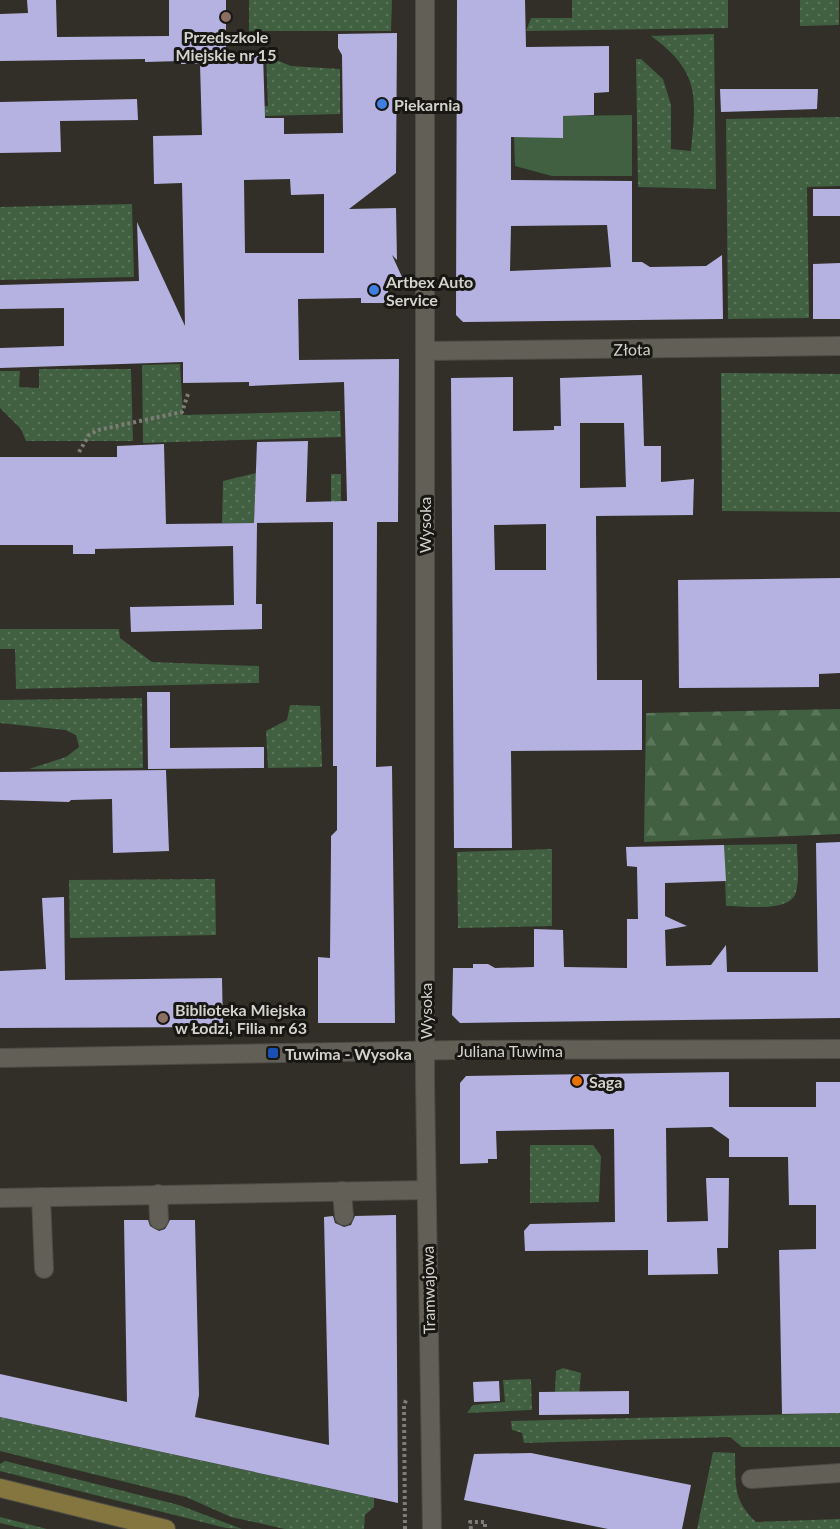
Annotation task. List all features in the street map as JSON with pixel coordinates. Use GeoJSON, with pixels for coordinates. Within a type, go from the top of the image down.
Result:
{"type":"FeatureCollection","features":[{"type":"Feature","properties":{"kind":"main road"},"geometry":{"type":"LineString","coordinates":[[0,1488],[166,1529]]}},
{"type":"Feature","properties":{"kind":"street","name":"Wysoka"},"geometry":{"type":"LineString","coordinates":[[424,0],[425,1051]]}},
{"type":"Feature","properties":{"kind":"street","name":"Złota"},"geometry":{"type":"LineString","coordinates":[[425,351],[840,346]]}},
{"type":"Feature","properties":{"kind":"street","name":"Juliana Tuwima"},"geometry":{"type":"LineString","coordinates":[[0,1058],[425,1051],[840,1048]]}},
{"type":"Feature","properties":{"kind":"street","name":"Tramwajowa"},"geometry":{"type":"LineString","coordinates":[[425,1051],[432,1529]]}},
{"type":"Feature","properties":{"kind":"street"},"geometry":{"type":"LineString","coordinates":[[0,1197],[426,1190]]}},
{"type":"Feature","properties":{"kind":"street"},"geometry":{"type":"LineString","coordinates":[[342,1191],[344,1216]]}},
{"type":"Feature","properties":{"kind":"street"},"geometry":{"type":"LineString","coordinates":[[158,1194],[159,1220]]}},
{"type":"Feature","properties":{"kind":"street"},"geometry":{"type":"LineString","coordinates":[[41,1197],[44,1269]]}},
{"type":"Feature","properties":{"kind":"street"},"geometry":{"type":"LineString","coordinates":[[751,1479],[840,1473]]}},
{"type":"Feature","properties":{"kind":"path"},"geometry":{"type":"LineString","coordinates":[[79,452],[89,435],[98,430],[182,412],[188,394]]}},
{"type":"Feature","properties":{"kind":"path"},"geometry":{"type":"LineString","coordinates":[[404,1405],[405,1529]]}},
{"type":"Feature","properties":{"kind":"path"},"geometry":{"type":"LineString","coordinates":[[471,1529],[470,1522],[485,1522],[485,1529]]}},
{"type":"Feature","properties":{"kind":"green space"},"geometry":{"type":"Polygon","coordinates":[[[249,0],[392,0],[391,31],[249,31],[249,0]]]}},
{"type":"Feature","properties":{"kind":"green space"},"geometry":{"type":"Polygon","coordinates":[[[572,0],[728,0],[728,28],[526,31],[531,18],[572,18],[572,0]]]}},
{"type":"Feature","properties":{"kind":"green space"},"geometry":{"type":"Polygon","coordinates":[[[800,0],[839,0],[839,25],[800,26],[800,0]]]}},
{"type":"Feature","properties":{"kind":"green space"},"geometry":{"type":"Polygon","coordinates":[[[714,34],[716,189],[638,187],[636,59],[641,59],[663,79],[671,105],[671,149],[691,151],[694,99],[691,86],[678,61],[651,36],[714,34]]]}},
{"type":"Feature","properties":{"kind":"green space"},"geometry":{"type":"Polygon","coordinates":[[[266,56],[291,66],[340,69],[340,114],[231,117],[231,106],[268,106],[266,56]]]}},
{"type":"Feature","properties":{"kind":"green space"},"geometry":{"type":"Polygon","coordinates":[[[632,115],[632,176],[552,176],[515,166],[514,137],[563,116],[632,115]]]}},
{"type":"Feature","properties":{"kind":"green space"},"geometry":{"type":"Polygon","coordinates":[[[840,117],[840,186],[807,187],[809,318],[728,319],[726,119],[840,117]]]}},
{"type":"Feature","properties":{"kind":"green space"},"geometry":{"type":"Polygon","coordinates":[[[132,204],[134,277],[0,280],[0,207],[132,204]]]}},
{"type":"Feature","properties":{"kind":"green space"},"geometry":{"type":"Polygon","coordinates":[[[180,364],[183,415],[340,411],[341,437],[143,443],[142,365],[180,364]]]}},
{"type":"Feature","properties":{"kind":"green space"},"geometry":{"type":"Polygon","coordinates":[[[39,369],[131,369],[133,441],[26,441],[21,429],[0,408],[0,371],[20,371],[19,387],[39,388],[39,369]]]}},
{"type":"Feature","properties":{"kind":"green space"},"geometry":{"type":"Polygon","coordinates":[[[721,373],[840,374],[840,512],[722,511],[721,373]]]}},
{"type":"Feature","properties":{"kind":"green space"},"geometry":{"type":"Polygon","coordinates":[[[256,473],[254,523],[222,523],[223,481],[256,473]]]}},
{"type":"Feature","properties":{"kind":"green space"},"geometry":{"type":"Polygon","coordinates":[[[331,474],[341,474],[341,500],[347,506],[331,502],[331,474]]]}},
{"type":"Feature","properties":{"kind":"green space"},"geometry":{"type":"Polygon","coordinates":[[[0,629],[119,629],[120,638],[152,662],[259,666],[259,683],[16,689],[15,649],[0,649],[0,629]]]}},
{"type":"Feature","properties":{"kind":"green space"},"geometry":{"type":"Polygon","coordinates":[[[142,698],[143,768],[29,769],[66,757],[79,747],[76,735],[65,730],[0,723],[0,700],[142,698]]]}},
{"type":"Feature","properties":{"kind":"green space"},"geometry":{"type":"Polygon","coordinates":[[[290,705],[320,706],[322,767],[268,768],[266,731],[287,720],[290,705]]]}},
{"type":"Feature","properties":{"kind":"green space"},"geometry":{"type":"Polygon","coordinates":[[[840,709],[840,834],[644,842],[646,713],[840,709]]]}},
{"type":"Feature","properties":{"kind":"green space"},"geometry":{"type":"Polygon","coordinates":[[[797,844],[798,881],[792,899],[776,906],[726,906],[724,845],[797,844]]]}},
{"type":"Feature","properties":{"kind":"green space"},"geometry":{"type":"Polygon","coordinates":[[[552,849],[552,926],[458,928],[457,852],[552,849]]]}},
{"type":"Feature","properties":{"kind":"green space"},"geometry":{"type":"Polygon","coordinates":[[[215,879],[216,935],[70,938],[69,880],[215,879]]]}},
{"type":"Feature","properties":{"kind":"green space"},"geometry":{"type":"Polygon","coordinates":[[[530,1145],[593,1145],[601,1156],[599,1202],[530,1203],[530,1145]]]}},
{"type":"Feature","properties":{"kind":"green space"},"geometry":{"type":"Polygon","coordinates":[[[563,1368],[581,1373],[578,1409],[554,1410],[556,1371],[563,1368]]]}},
{"type":"Feature","properties":{"kind":"green space"},"geometry":{"type":"Polygon","coordinates":[[[531,1379],[532,1410],[467,1413],[473,1405],[505,1402],[503,1380],[531,1379]]]}},
{"type":"Feature","properties":{"kind":"green space"},"geometry":{"type":"Polygon","coordinates":[[[840,1413],[840,1447],[742,1447],[730,1437],[524,1443],[522,1433],[512,1430],[511,1421],[840,1413]]]}},
{"type":"Feature","properties":{"kind":"green space"},"geometry":{"type":"Polygon","coordinates":[[[0,1417],[374,1498],[374,1507],[365,1515],[364,1529],[285,1529],[231,1517],[186,1497],[0,1451],[0,1417]]]}},
{"type":"Feature","properties":{"kind":"green space"},"geometry":{"type":"Polygon","coordinates":[[[713,1452],[735,1453],[739,1498],[748,1514],[756,1522],[840,1519],[840,1529],[697,1529],[713,1452]]]}},
{"type":"Feature","properties":{"kind":"green space"},"geometry":{"type":"Polygon","coordinates":[[[5,1461],[179,1505],[242,1529],[226,1528],[0,1471],[0,1464],[5,1461]]]}},
{"type":"Feature","properties":{"kind":"green space"},"geometry":{"type":"Polygon","coordinates":[[[0,1517],[47,1529],[26,1529],[0,1523],[0,1517]]]}},
{"type":"Feature","properties":{"kind":"building"},"geometry":{"type":"Polygon","coordinates":[[[27,0],[56,0],[57,37],[169,36],[169,0],[226,0],[226,57],[263,54],[265,118],[284,118],[284,134],[343,133],[342,55],[338,48],[338,34],[397,33],[396,173],[349,209],[396,208],[397,260],[392,255],[402,277],[388,277],[388,303],[361,303],[361,298],[298,299],[299,360],[399,359],[398,522],[377,522],[376,767],[392,766],[395,1023],[318,1023],[318,957],[330,958],[331,836],[337,830],[337,766],[333,766],[333,522],[254,523],[257,442],[308,441],[306,502],[347,501],[344,382],[249,386],[249,382],[183,383],[183,362],[0,368],[0,348],[64,346],[64,308],[0,309],[0,285],[139,281],[137,222],[185,326],[182,183],[154,184],[153,136],[202,135],[200,64],[181,64],[181,61],[145,62],[145,59],[0,61],[0,14],[28,13],[27,0]],[[290,179],[244,180],[245,253],[324,253],[324,194],[291,195],[290,179]]]}},
{"type":"Feature","properties":{"kind":"building"},"geometry":{"type":"Polygon","coordinates":[[[457,0],[525,0],[526,47],[609,46],[609,92],[594,93],[594,115],[563,116],[563,138],[511,137],[511,180],[632,181],[632,262],[642,262],[650,267],[706,266],[722,255],[723,319],[463,322],[456,315],[457,0]],[[607,225],[511,226],[510,271],[611,267],[607,225]]]}},
{"type":"Feature","properties":{"kind":"building"},"geometry":{"type":"Polygon","coordinates":[[[720,89],[818,89],[817,109],[721,112],[720,89]]]}},
{"type":"Feature","properties":{"kind":"building"},"geometry":{"type":"Polygon","coordinates":[[[137,99],[138,120],[60,121],[61,152],[0,153],[0,102],[137,99]]]}},
{"type":"Feature","properties":{"kind":"building"},"geometry":{"type":"Polygon","coordinates":[[[813,189],[840,189],[840,216],[813,216],[813,189]]]}},
{"type":"Feature","properties":{"kind":"building"},"geometry":{"type":"Polygon","coordinates":[[[840,263],[840,319],[813,319],[813,264],[840,263]]]}},
{"type":"Feature","properties":{"kind":"building"},"geometry":{"type":"Polygon","coordinates":[[[642,375],[644,446],[661,446],[661,482],[694,479],[693,515],[596,516],[597,680],[642,680],[642,750],[511,751],[512,848],[454,848],[451,378],[513,377],[513,431],[554,430],[554,426],[561,426],[560,378],[642,375]],[[580,423],[580,488],[626,487],[624,423],[580,423]],[[546,524],[494,525],[495,570],[546,570],[546,524]]]}},
{"type":"Feature","properties":{"kind":"building"},"geometry":{"type":"Polygon","coordinates":[[[164,444],[166,524],[257,523],[256,604],[262,604],[262,629],[131,632],[130,607],[234,605],[233,546],[95,549],[95,554],[73,554],[73,545],[0,545],[0,457],[117,457],[117,446],[164,444]]]}},
{"type":"Feature","properties":{"kind":"building"},"geometry":{"type":"Polygon","coordinates":[[[840,578],[840,673],[819,674],[819,687],[679,688],[678,580],[840,578]]]}},
{"type":"Feature","properties":{"kind":"building"},"geometry":{"type":"Polygon","coordinates":[[[147,692],[170,692],[170,748],[264,747],[264,768],[148,769],[147,692]]]}},
{"type":"Feature","properties":{"kind":"building"},"geometry":{"type":"Polygon","coordinates":[[[166,770],[169,851],[113,853],[112,799],[71,800],[69,802],[0,800],[0,772],[166,770]]]}},
{"type":"Feature","properties":{"kind":"building"},"geometry":{"type":"Polygon","coordinates":[[[840,842],[840,1018],[460,1023],[452,1015],[453,968],[473,968],[473,964],[488,964],[495,968],[534,967],[534,929],[563,930],[564,967],[627,968],[627,919],[638,919],[637,867],[627,866],[626,847],[724,845],[726,881],[665,883],[665,916],[687,926],[665,930],[666,966],[711,965],[726,945],[727,972],[818,972],[816,843],[840,842]]]}},
{"type":"Feature","properties":{"kind":"building"},"geometry":{"type":"Polygon","coordinates":[[[64,897],[65,980],[222,978],[223,1027],[0,1028],[0,971],[46,969],[42,898],[64,897]]]}},
{"type":"Feature","properties":{"kind":"building"},"geometry":{"type":"Polygon","coordinates":[[[729,1072],[729,1107],[816,1107],[816,1082],[840,1082],[840,1413],[782,1414],[779,1250],[816,1249],[816,1205],[789,1205],[788,1157],[729,1157],[729,1139],[712,1127],[666,1128],[667,1222],[708,1221],[706,1178],[729,1178],[728,1248],[717,1248],[718,1274],[648,1275],[648,1250],[525,1251],[524,1231],[530,1224],[615,1222],[614,1129],[496,1131],[497,1159],[488,1159],[488,1163],[460,1164],[460,1083],[466,1076],[729,1072]]]}},
{"type":"Feature","properties":{"kind":"building"},"geometry":{"type":"Polygon","coordinates":[[[396,1215],[398,1503],[0,1417],[0,1374],[127,1402],[124,1220],[148,1220],[150,1226],[159,1231],[165,1229],[170,1220],[195,1220],[199,1395],[195,1417],[329,1445],[324,1217],[333,1216],[335,1223],[344,1227],[351,1225],[355,1216],[396,1215]]]}},
{"type":"Feature","properties":{"kind":"building"},"geometry":{"type":"Polygon","coordinates":[[[499,1381],[500,1401],[474,1402],[473,1382],[499,1381]]]}},
{"type":"Feature","properties":{"kind":"building"},"geometry":{"type":"Polygon","coordinates":[[[629,1391],[629,1414],[539,1415],[539,1392],[629,1391]]]}},
{"type":"Feature","properties":{"kind":"building"},"geometry":{"type":"Polygon","coordinates":[[[531,1453],[691,1485],[682,1529],[608,1529],[464,1500],[474,1454],[531,1453]]]}},
{"type":"Feature","properties":{"kind":"place","name":"Przedszkole Miejskie nr 15"},"geometry":{"type":"Point","coordinates":[226,17]}},
{"type":"Feature","properties":{"kind":"place","name":"Piekarnia"},"geometry":{"type":"Point","coordinates":[382,104]}},
{"type":"Feature","properties":{"kind":"place","name":"Artbex Auto Service"},"geometry":{"type":"Point","coordinates":[374,290]}},
{"type":"Feature","properties":{"kind":"place","name":"Biblioteka Miejska w Łodzi, Filia nr 63"},"geometry":{"type":"Point","coordinates":[163,1018]}},
{"type":"Feature","properties":{"kind":"place","name":"Tuwima - Wysoka"},"geometry":{"type":"Point","coordinates":[273,1053]}},
{"type":"Feature","properties":{"kind":"place","name":"Saga"},"geometry":{"type":"Point","coordinates":[577,1081]}}]}
